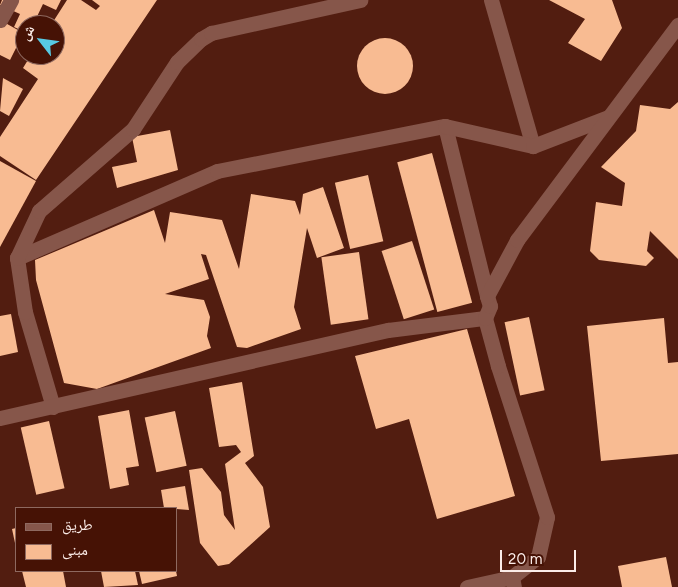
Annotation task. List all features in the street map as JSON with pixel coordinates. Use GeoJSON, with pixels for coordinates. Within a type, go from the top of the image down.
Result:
{"type":"FeatureCollection","features":[{"type":"Feature","properties":{"kind":"street"},"geometry":{"type":"LineString","coordinates":[[0,20],[11,0]]}},
{"type":"Feature","properties":{"kind":"street"},"geometry":{"type":"LineString","coordinates":[[53,407],[25,312],[17,258],[39,211],[133,129],[177,62],[201,39],[211,33],[360,0]]}},
{"type":"Feature","properties":{"kind":"street"},"geometry":{"type":"LineString","coordinates":[[491,0],[533,146]]}},
{"type":"Feature","properties":{"kind":"street"},"geometry":{"type":"LineString","coordinates":[[487,296],[517,240],[678,25]]}},
{"type":"Feature","properties":{"kind":"street"},"geometry":{"type":"LineString","coordinates":[[17,258],[217,171],[445,126],[533,146],[608,117]]}},
{"type":"Feature","properties":{"kind":"street"},"geometry":{"type":"LineString","coordinates":[[445,126],[487,296],[485,318],[547,517],[545,541],[538,557],[513,582],[467,587]]}},
{"type":"Feature","properties":{"kind":"street"},"geometry":{"type":"LineString","coordinates":[[0,418],[388,330],[485,318]]}},
{"type":"Feature","properties":{"kind":"building"},"geometry":{"type":"Polygon","coordinates":[[[2,0],[61,0],[56,10],[43,4],[38,15],[20,15],[0,5],[2,0]]]}},
{"type":"Feature","properties":{"kind":"building"},"geometry":{"type":"Polygon","coordinates":[[[67,0],[81,0],[96,10],[100,6],[92,0],[157,0],[36,180],[0,156],[0,137],[38,79],[23,68],[25,65],[65,65],[65,15],[57,15],[67,0]]]}},
{"type":"Feature","properties":{"kind":"building"},"geometry":{"type":"Polygon","coordinates":[[[549,0],[612,0],[622,28],[601,61],[568,43],[585,19],[549,0]]]}},
{"type":"Feature","properties":{"kind":"building"},"geometry":{"type":"Polygon","coordinates":[[[0,20],[15,28],[15,50],[10,60],[0,55],[0,20]]]}},
{"type":"Feature","properties":{"kind":"building"},"geometry":{"type":"Polygon","coordinates":[[[385,38],[396,40],[405,46],[411,55],[413,66],[411,77],[405,86],[396,92],[385,94],[374,92],[365,86],[359,77],[357,66],[359,55],[365,46],[374,40],[385,38]]]}},
{"type":"Feature","properties":{"kind":"building"},"geometry":{"type":"Polygon","coordinates":[[[3,78],[23,89],[9,116],[0,111],[3,78]]]}},
{"type":"Feature","properties":{"kind":"building"},"geometry":{"type":"Polygon","coordinates":[[[678,102],[678,259],[650,231],[647,251],[654,258],[646,266],[599,260],[590,251],[596,202],[622,206],[625,183],[601,167],[636,131],[640,105],[670,109],[678,102]]]}},
{"type":"Feature","properties":{"kind":"building"},"geometry":{"type":"Polygon","coordinates":[[[170,130],[178,170],[117,188],[112,167],[137,162],[132,137],[170,130]]]}},
{"type":"Feature","properties":{"kind":"building"},"geometry":{"type":"Polygon","coordinates":[[[432,153],[472,303],[437,312],[397,162],[432,153]]]}},
{"type":"Feature","properties":{"kind":"building"},"geometry":{"type":"Polygon","coordinates":[[[0,161],[36,181],[0,247],[0,161]]]}},
{"type":"Feature","properties":{"kind":"building"},"geometry":{"type":"Polygon","coordinates":[[[368,175],[383,241],[350,249],[335,183],[368,175]]]}},
{"type":"Feature","properties":{"kind":"building"},"geometry":{"type":"Polygon","coordinates":[[[323,187],[344,248],[317,258],[307,228],[294,307],[301,329],[247,348],[237,347],[206,255],[201,254],[209,279],[165,294],[204,300],[210,317],[207,336],[211,348],[97,389],[64,383],[36,280],[35,260],[154,210],[165,243],[170,212],[222,220],[239,269],[251,194],[295,201],[300,215],[303,194],[323,187]]]}},
{"type":"Feature","properties":{"kind":"building"},"geometry":{"type":"Polygon","coordinates":[[[412,241],[434,309],[404,319],[382,251],[412,241]]]}},
{"type":"Feature","properties":{"kind":"building"},"geometry":{"type":"Polygon","coordinates":[[[359,252],[368,319],[331,325],[321,257],[359,252]]]}},
{"type":"Feature","properties":{"kind":"building"},"geometry":{"type":"Polygon","coordinates":[[[11,314],[18,352],[0,356],[0,316],[11,314]]]}},
{"type":"Feature","properties":{"kind":"building"},"geometry":{"type":"Polygon","coordinates":[[[529,317],[545,390],[520,396],[505,322],[529,317]]]}},
{"type":"Feature","properties":{"kind":"building"},"geometry":{"type":"Polygon","coordinates":[[[664,318],[668,363],[678,362],[678,454],[601,461],[587,326],[664,318]]]}},
{"type":"Feature","properties":{"kind":"building"},"geometry":{"type":"Polygon","coordinates":[[[467,329],[515,496],[437,519],[409,419],[376,429],[355,356],[467,329]]]}},
{"type":"Feature","properties":{"kind":"building"},"geometry":{"type":"Polygon","coordinates":[[[242,382],[254,456],[245,463],[263,487],[270,527],[229,564],[218,566],[200,543],[189,470],[202,468],[221,492],[224,515],[235,530],[225,464],[241,452],[236,445],[219,447],[209,388],[242,382]]]}},
{"type":"Feature","properties":{"kind":"building"},"geometry":{"type":"Polygon","coordinates":[[[129,410],[139,466],[126,468],[129,485],[110,489],[98,416],[129,410]]]}},
{"type":"Feature","properties":{"kind":"building"},"geometry":{"type":"Polygon","coordinates":[[[175,411],[187,466],[156,472],[145,417],[175,411]]]}},
{"type":"Feature","properties":{"kind":"building"},"geometry":{"type":"Polygon","coordinates":[[[49,421],[65,488],[36,495],[21,428],[49,421]]]}},
{"type":"Feature","properties":{"kind":"building"},"geometry":{"type":"Polygon","coordinates":[[[185,486],[189,510],[178,509],[178,507],[164,507],[161,490],[185,486]]]}},
{"type":"Feature","properties":{"kind":"building"},"geometry":{"type":"Polygon","coordinates":[[[15,528],[15,543],[12,529],[15,528]]]}},
{"type":"Feature","properties":{"kind":"building"},"geometry":{"type":"Polygon","coordinates":[[[666,557],[672,587],[622,587],[618,566],[666,557]]]}},
{"type":"Feature","properties":{"kind":"building"},"geometry":{"type":"Polygon","coordinates":[[[22,572],[63,572],[66,587],[26,587],[22,572]]]}},
{"type":"Feature","properties":{"kind":"building"},"geometry":{"type":"Polygon","coordinates":[[[101,572],[135,572],[138,585],[104,587],[101,572]]]}},
{"type":"Feature","properties":{"kind":"building"},"geometry":{"type":"Polygon","coordinates":[[[139,572],[176,572],[177,576],[142,584],[139,572]]]}}]}
